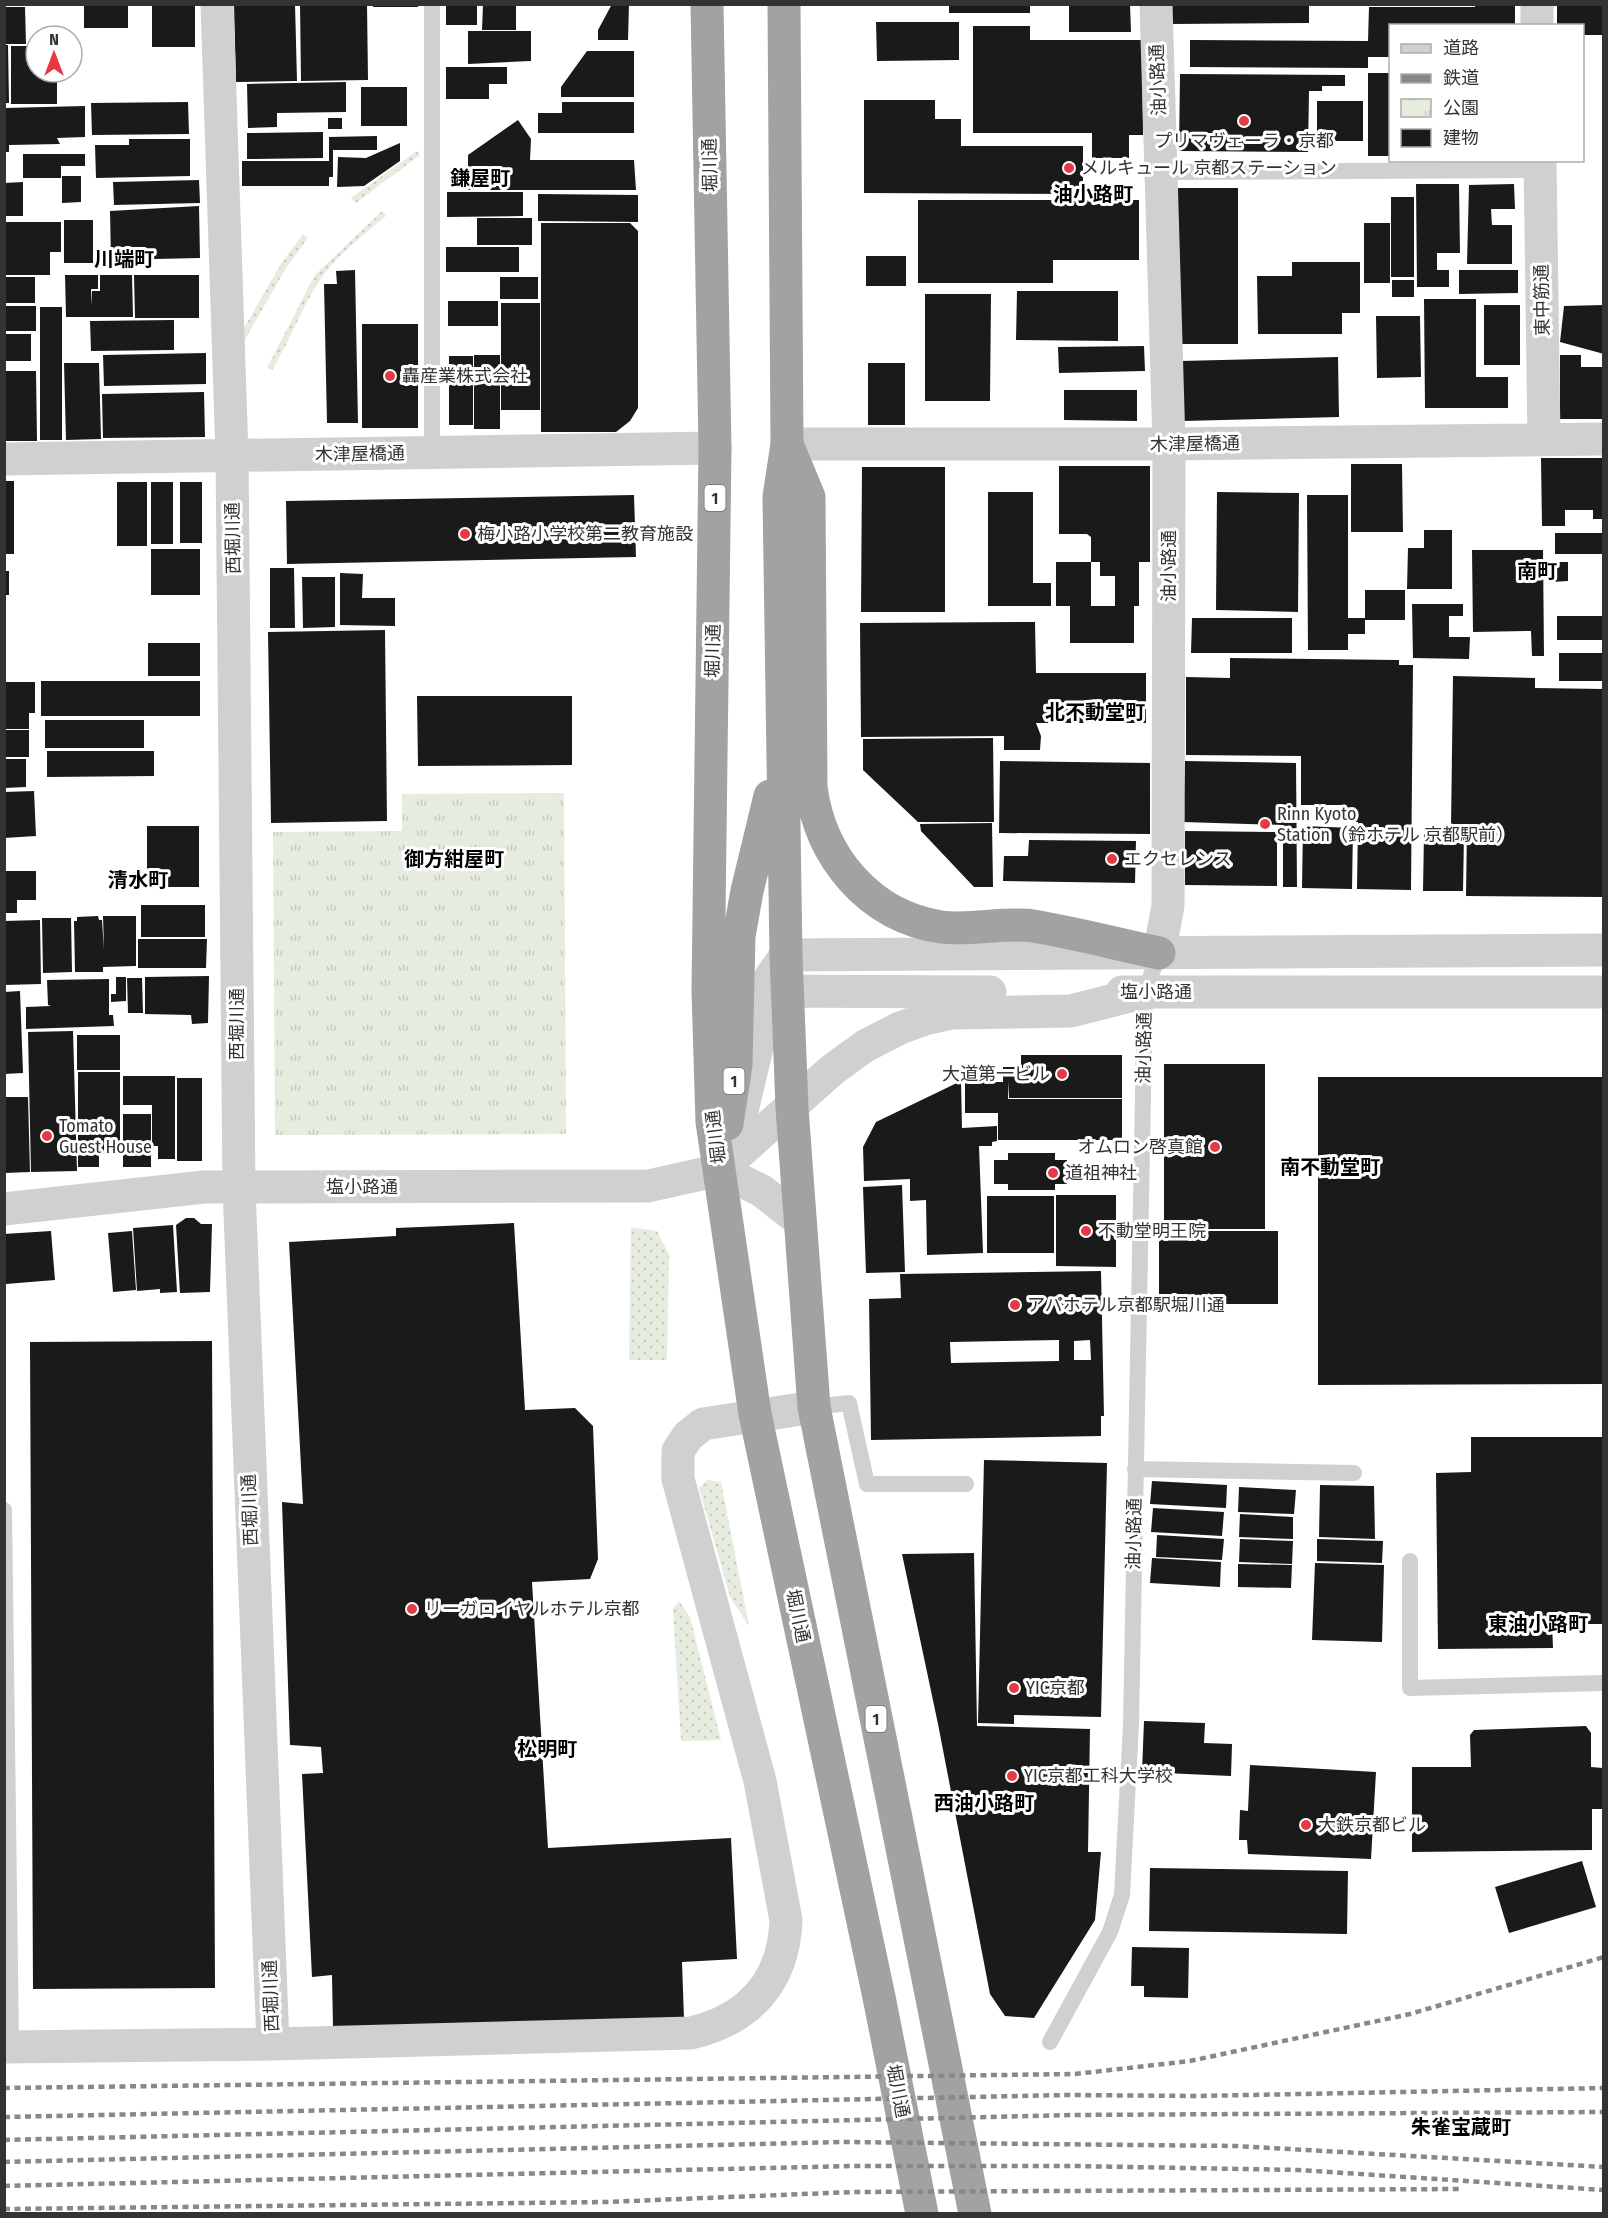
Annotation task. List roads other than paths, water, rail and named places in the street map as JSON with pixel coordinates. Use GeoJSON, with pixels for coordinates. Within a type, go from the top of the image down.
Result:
{"type":"FeatureCollection","features":[{"type":"Feature","properties":{"kind":"highway","name":"堀川通"},"geometry":{"type":"LineString","coordinates":[[708,4],[715,448],[748,991],[792,1108],[814,1407],[975,2214]]}},
{"type":"Feature","properties":{"kind":"highway","name":"堀川通"},"geometry":{"type":"LineString","coordinates":[[784,4],[787,444],[779,497],[781,756],[786,955],[748,991],[712,1122],[755,1414],[879,1997],[922,2214]]}},
{"type":"Feature","properties":{"kind":"highway","name":"1"},"geometry":{"type":"LineString","coordinates":[[787,444],[809,497],[810,787],[822,834],[837,862],[870,897],[897,913],[928,924],[943,927],[1031,926],[1159,953]]}},
{"type":"Feature","properties":{"kind":"highway","name":"1"},"geometry":{"type":"LineString","coordinates":[[748,991],[739,936],[747,891],[781,756]]}},
{"type":"Feature","properties":{"kind":"street","name":"西堀川通"},"geometry":{"type":"LineString","coordinates":[[217,4],[232,456],[238,1188],[273,2044]]}},
{"type":"Feature","properties":{"kind":"street","name":"油小路通"},"geometry":{"type":"LineString","coordinates":[[1156,4],[1169,444],[1168,906],[1159,953]]}},
{"type":"Feature","properties":{"kind":"street"},"geometry":{"type":"LineString","coordinates":[[1537,4],[1537,24]]}},
{"type":"Feature","properties":{"kind":"street","name":"東中筋通"},"geometry":{"type":"LineString","coordinates":[[1540,165],[1544,439]]}},
{"type":"Feature","properties":{"kind":"street","name":"木津屋橋通"},"geometry":{"type":"LineString","coordinates":[[787,444],[1169,444],[1604,439]]}},
{"type":"Feature","properties":{"kind":"street","name":"木津屋橋通"},"geometry":{"type":"LineString","coordinates":[[4,459],[715,448]]}},
{"type":"Feature","properties":{"kind":"street"},"geometry":{"type":"LineString","coordinates":[[786,955],[1604,950]]}},
{"type":"Feature","properties":{"kind":"street"},"geometry":{"type":"LineString","coordinates":[[720,1170],[738,1126],[760,1035],[748,991]]}},
{"type":"Feature","properties":{"kind":"street","name":"塩小路通"},"geometry":{"type":"LineString","coordinates":[[748,991],[1604,992]]}},
{"type":"Feature","properties":{"kind":"street"},"geometry":{"type":"LineString","coordinates":[[720,1170],[832,1070],[865,1046],[925,1019],[952,1013],[1071,1011],[1145,992]]}},
{"type":"Feature","properties":{"kind":"street"},"geometry":{"type":"LineString","coordinates":[[720,1170],[762,1191],[800,1221]]}},
{"type":"Feature","properties":{"kind":"street","name":"塩小路通"},"geometry":{"type":"LineString","coordinates":[[4,1209],[204,1187],[648,1186],[720,1170]]}},
{"type":"Feature","properties":{"kind":"street"},"geometry":{"type":"LineString","coordinates":[[8,2047],[273,2044],[692,2032],[709,2029],[741,2013],[766,1988],[781,1956],[785,1938],[783,1903],[760,1781],[676,1469],[682,1443],[703,1424],[755,1414],[814,1407]]}},
{"type":"Feature","properties":{"kind":"lane"},"geometry":{"type":"LineString","coordinates":[[432,4],[432,453]]}},
{"type":"Feature","properties":{"kind":"lane"},"geometry":{"type":"LineString","coordinates":[[1161,172],[1540,165]]}},
{"type":"Feature","properties":{"kind":"lane","name":"油小路通"},"geometry":{"type":"LineString","coordinates":[[1050,2042],[1110,1932],[1122,1895],[1131,1724],[1145,992],[1159,953]]}},
{"type":"Feature","properties":{"kind":"lane"},"geometry":{"type":"LineString","coordinates":[[814,1407],[849,1403],[867,1484],[966,1484]]}},
{"type":"Feature","properties":{"kind":"lane"},"geometry":{"type":"LineString","coordinates":[[1135,1469],[1354,1473]]}},
{"type":"Feature","properties":{"kind":"lane"},"geometry":{"type":"LineString","coordinates":[[4,1510],[8,2047]]}},
{"type":"Feature","properties":{"kind":"lane"},"geometry":{"type":"LineString","coordinates":[[1410,1561],[1410,1688],[1604,1683]]}},
{"type":"Feature","properties":{"kind":"railway"},"geometry":{"type":"LineString","coordinates":[[4,2088],[1075,2074],[1190,2061],[1410,2014],[1604,1957]]}},
{"type":"Feature","properties":{"kind":"railway"},"geometry":{"type":"LineString","coordinates":[[4,2117],[1067,2095],[1198,2096],[1604,2088]]}},
{"type":"Feature","properties":{"kind":"railway"},"geometry":{"type":"LineString","coordinates":[[4,2140],[1072,2115],[1604,2112]]}},
{"type":"Feature","properties":{"kind":"railway"},"geometry":{"type":"LineString","coordinates":[[4,2162],[843,2142],[1236,2146],[1604,2167]]}},
{"type":"Feature","properties":{"kind":"railway"},"geometry":{"type":"LineString","coordinates":[[4,2186],[850,2166],[1074,2166],[1299,2170],[1604,2190]]}},
{"type":"Feature","properties":{"kind":"railway"},"geometry":{"type":"LineString","coordinates":[[4,2209],[606,2202],[854,2192],[1462,2189]]}},
{"type":"Feature","properties":{"kind":"place","name":"プリマヴェーラ・京都"},"geometry":{"type":"Point","coordinates":[1244,121]}},
{"type":"Feature","properties":{"kind":"place","name":"メルキュール 京都ステーション"},"geometry":{"type":"Point","coordinates":[1069,168]}},
{"type":"Feature","properties":{"kind":"place","name":"轟産業株式会社"},"geometry":{"type":"Point","coordinates":[390,376]}},
{"type":"Feature","properties":{"kind":"place","name":"梅小路小学校第二教育施設"},"geometry":{"type":"Point","coordinates":[465,534]}},
{"type":"Feature","properties":{"kind":"place","name":"Rinn Kyoto Station（鈴ホテル 京都駅前）"},"geometry":{"type":"Point","coordinates":[1265,824]}},
{"type":"Feature","properties":{"kind":"place","name":"エクセレンス"},"geometry":{"type":"Point","coordinates":[1112,859]}},
{"type":"Feature","properties":{"kind":"place","name":"大道第一ビル"},"geometry":{"type":"Point","coordinates":[1062,1074]}},
{"type":"Feature","properties":{"kind":"place","name":"Tomato Guest House"},"geometry":{"type":"Point","coordinates":[47,1136]}},
{"type":"Feature","properties":{"kind":"place","name":"オムロン啓真館"},"geometry":{"type":"Point","coordinates":[1215,1147]}},
{"type":"Feature","properties":{"kind":"place","name":"道祖神社"},"geometry":{"type":"Point","coordinates":[1053,1173]}},
{"type":"Feature","properties":{"kind":"place","name":"不動堂明王院"},"geometry":{"type":"Point","coordinates":[1086,1231]}},
{"type":"Feature","properties":{"kind":"place","name":"アパホテル京都駅堀川通"},"geometry":{"type":"Point","coordinates":[1015,1305]}},
{"type":"Feature","properties":{"kind":"place","name":"リーガロイヤルホテル京都"},"geometry":{"type":"Point","coordinates":[412,1609]}},
{"type":"Feature","properties":{"kind":"place","name":"YIC京都"},"geometry":{"type":"Point","coordinates":[1014,1688]}},
{"type":"Feature","properties":{"kind":"place","name":"YIC京都工科大学校"},"geometry":{"type":"Point","coordinates":[1012,1776]}},
{"type":"Feature","properties":{"kind":"place","name":"大鉄京都ビル"},"geometry":{"type":"Point","coordinates":[1306,1825]}},
{"type":"Feature","properties":{"kind":"district","name":"鎌屋町"},"geometry":{"type":"Point","coordinates":[480,178]}},
{"type":"Feature","properties":{"kind":"district","name":"油小路町"},"geometry":{"type":"Point","coordinates":[1093,194]}},
{"type":"Feature","properties":{"kind":"district","name":"川端町"},"geometry":{"type":"Point","coordinates":[124,259]}},
{"type":"Feature","properties":{"kind":"district","name":"南町"},"geometry":{"type":"Point","coordinates":[1537,571]}},
{"type":"Feature","properties":{"kind":"district","name":"北不動堂町"},"geometry":{"type":"Point","coordinates":[1095,712]}},
{"type":"Feature","properties":{"kind":"district","name":"御方紺屋町"},"geometry":{"type":"Point","coordinates":[454,859]}},
{"type":"Feature","properties":{"kind":"district","name":"清水町"},"geometry":{"type":"Point","coordinates":[138,880]}},
{"type":"Feature","properties":{"kind":"district","name":"南不動堂町"},"geometry":{"type":"Point","coordinates":[1330,1167]}},
{"type":"Feature","properties":{"kind":"district","name":"東油小路町"},"geometry":{"type":"Point","coordinates":[1538,1624]}},
{"type":"Feature","properties":{"kind":"district","name":"松明町"},"geometry":{"type":"Point","coordinates":[547,1749]}},
{"type":"Feature","properties":{"kind":"district","name":"西油小路町"},"geometry":{"type":"Point","coordinates":[984,1803]}},
{"type":"Feature","properties":{"kind":"district","name":"朱雀宝蔵町"},"geometry":{"type":"Point","coordinates":[1461,2127]}}]}
